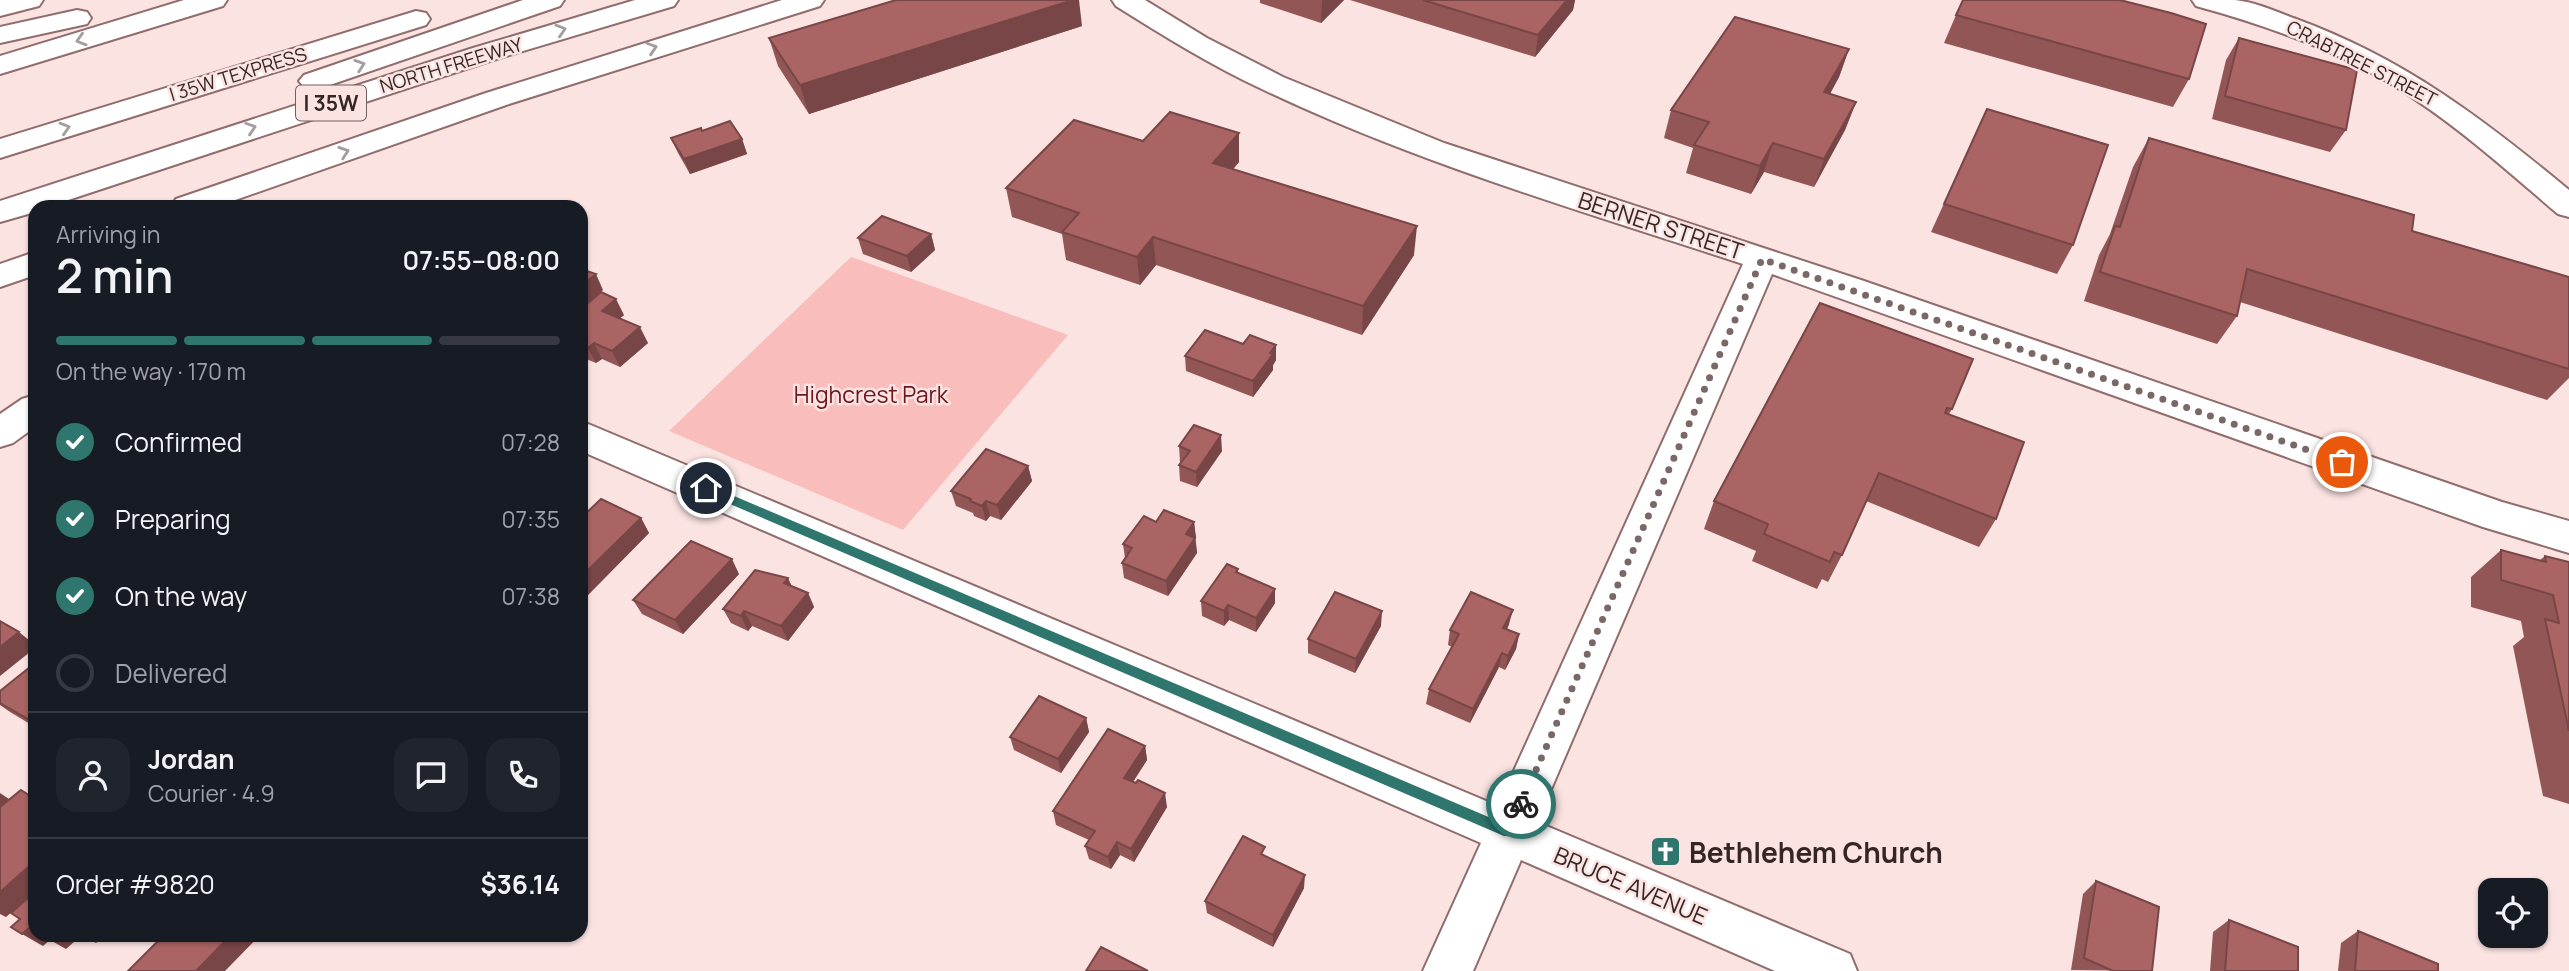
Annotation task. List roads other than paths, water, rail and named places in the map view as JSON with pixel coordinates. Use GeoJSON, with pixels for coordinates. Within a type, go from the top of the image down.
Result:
{"type":"FeatureCollection","features":[{"type":"Feature","properties":{"kind":"main road"},"geometry":{"type":"LineString","coordinates":[[0,8],[29,0]]}},
{"type":"Feature","properties":{"kind":"main road"},"geometry":{"type":"LineString","coordinates":[[9,32],[165,0]]}},
{"type":"Feature","properties":{"kind":"main road"},"geometry":{"type":"LineString","coordinates":[[0,65],[213,0]]}},
{"type":"Feature","properties":{"kind":"main road","name":"I 35W TEXPRESS"},"geometry":{"type":"LineString","coordinates":[[0,121],[402,0]]}},
{"type":"Feature","properties":{"kind":"main road","name":"I 35W TEXPRESS"},"geometry":{"type":"LineString","coordinates":[[0,149],[477,0]]}},
{"type":"Feature","properties":{"kind":"main road"},"geometry":{"type":"LineString","coordinates":[[0,209],[106,161],[289,90],[550,0]]}},
{"type":"Feature","properties":{"kind":"main road","name":"NORTH FREEWAY"},"geometry":{"type":"LineString","coordinates":[[0,209],[483,54],[664,0]]}},
{"type":"Feature","properties":{"kind":"main road","name":"NORTH FREEWAY"},"geometry":{"type":"LineString","coordinates":[[204,200],[496,99],[810,0]]}},
{"type":"Feature","properties":{"kind":"main road","name":"BERNER STREET"},"geometry":{"type":"LineString","coordinates":[[1126,0],[1222,58],[1352,117],[1475,163],[1762,259],[2497,516],[2569,537]]}},
{"type":"Feature","properties":{"kind":"main road","name":"CRABTREE STREET"},"geometry":{"type":"LineString","coordinates":[[2206,0],[2245,5],[2411,85],[2452,111],[2569,207]]}},
{"type":"Feature","properties":{"kind":"main road"},"geometry":{"type":"LineString","coordinates":[[1448,971],[1762,259]]}},
{"type":"Feature","properties":{"kind":"main road"},"geometry":{"type":"LineString","coordinates":[[0,276],[28,266]]}},
{"type":"Feature","properties":{"kind":"main road"},"geometry":{"type":"LineString","coordinates":[[0,433],[28,413]]}},
{"type":"Feature","properties":{"kind":"main road","name":"BRUCE AVENUE"},"geometry":{"type":"LineString","coordinates":[[588,438],[1832,971]]}},
{"type":"Feature","properties":{"kind":"place","name":"Bethlehem Church"},"geometry":{"type":"Point","coordinates":[1666,852]}},
{"type":"Feature","properties":{"kind":"park label","name":"Highcrest Park"},"geometry":{"type":"Point","coordinates":[871,394]}}]}
